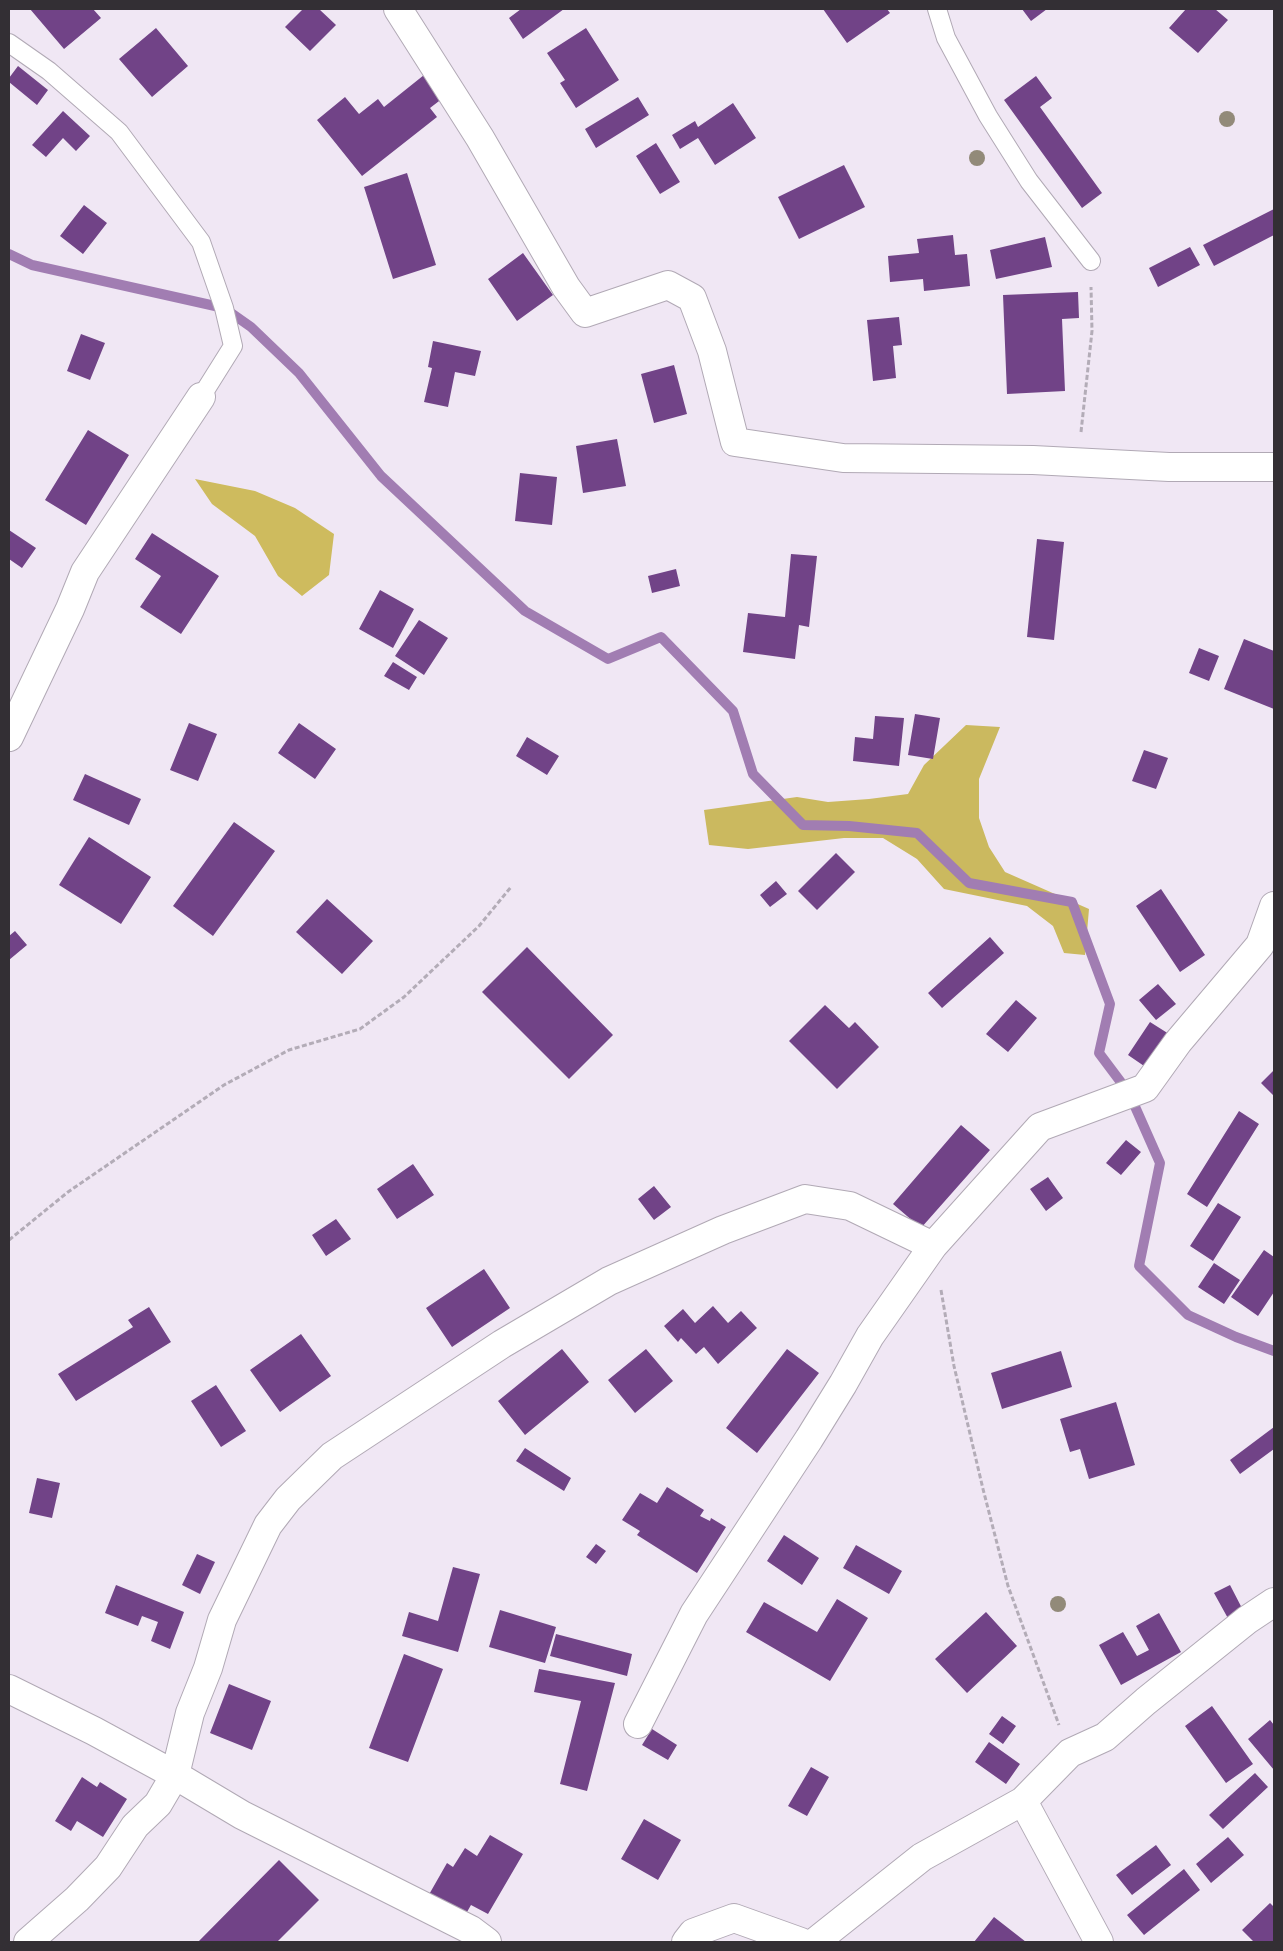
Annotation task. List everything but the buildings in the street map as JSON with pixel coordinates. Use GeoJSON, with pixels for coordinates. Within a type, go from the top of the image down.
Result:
{"type":"FeatureCollection","features":[{"type":"Feature","properties":{"kind":"street"},"geometry":{"type":"LineString","coordinates":[[398,9],[480,138],[566,287],[585,313],[668,285],[692,298],[712,351],[735,442],[843,458],[1033,460],[1169,467],[1274,467]]}},
{"type":"Feature","properties":{"kind":"street"},"geometry":{"type":"LineString","coordinates":[[9,737],[70,609],[85,572],[200,397]]}},
{"type":"Feature","properties":{"kind":"street"},"geometry":{"type":"LineString","coordinates":[[638,1724],[694,1614],[809,1439],[870,1336],[933,1246],[1040,1127],[1144,1088],[1178,1042],[1267,948],[1274,906]]}},
{"type":"Feature","properties":{"kind":"street"},"geometry":{"type":"LineString","coordinates":[[28,1942],[77,1899],[108,1867],[135,1826],[158,1804],[175,1775],[190,1713],[208,1668],[222,1620],[268,1525],[288,1499],[332,1456],[502,1344],[609,1281],[723,1230],[804,1199],[850,1206],[933,1246]]}},
{"type":"Feature","properties":{"kind":"street"},"geometry":{"type":"LineString","coordinates":[[815,1942],[922,1857],[1023,1801],[1070,1754],[1105,1737],[1146,1701],[1247,1620],[1274,1602]]}},
{"type":"Feature","properties":{"kind":"street"},"geometry":{"type":"LineString","coordinates":[[9,1690],[94,1731],[175,1775],[242,1816],[471,1930],[487,1942]]}},
{"type":"Feature","properties":{"kind":"street"},"geometry":{"type":"LineString","coordinates":[[1023,1801],[1099,1942]]}},
{"type":"Feature","properties":{"kind":"street"},"geometry":{"type":"LineString","coordinates":[[686,1942],[693,1933],[734,1918],[801,1942]]}},
{"type":"Feature","properties":{"kind":"lane"},"geometry":{"type":"LineString","coordinates":[[937,9],[946,38],[988,116],[1029,181],[1091,261]]}},
{"type":"Feature","properties":{"kind":"lane"},"geometry":{"type":"LineString","coordinates":[[9,43],[49,71],[119,132],[201,242],[224,308],[233,346],[200,397]]}},
{"type":"Feature","properties":{"kind":"path"},"geometry":{"type":"LineString","coordinates":[[1078,462],[1092,331],[1091,261]]}},
{"type":"Feature","properties":{"kind":"path"},"geometry":{"type":"LineString","coordinates":[[9,1240],[68,1192],[224,1085],[289,1050],[360,1030],[404,997],[472,933],[511,886]]}},
{"type":"Feature","properties":{"kind":"path"},"geometry":{"type":"LineString","coordinates":[[933,1246],[954,1366],[1008,1586],[1070,1754]]}},
{"type":"Feature","properties":{"kind":"shaded area"},"geometry":{"type":"Polygon","coordinates":[[[195,479],[255,491],[295,508],[334,534],[329,575],[302,596],[278,576],[255,536],[212,504],[195,479]]]}},
{"type":"Feature","properties":{"kind":"shaded area"},"geometry":{"type":"Polygon","coordinates":[[[966,725],[1000,727],[979,779],[979,818],[989,847],[1005,872],[1089,909],[1085,955],[1064,953],[1053,926],[1027,906],[944,889],[917,859],[883,838],[844,838],[748,849],[709,845],[704,810],[797,797],[828,802],[908,794],[924,765],[966,725]]]}},
{"type":"Feature","properties":{"kind":"waterway"},"geometry":{"type":"LineString","coordinates":[[9,254],[32,265],[224,308],[251,327],[299,373],[381,476],[525,611],[608,659],[661,637],[733,711],[753,774],[803,825],[849,826],[917,833],[969,883],[1072,902],[1110,1004],[1099,1053],[1129,1093],[1160,1163],[1139,1266],[1188,1315],[1236,1337],[1274,1351]]}}]}
